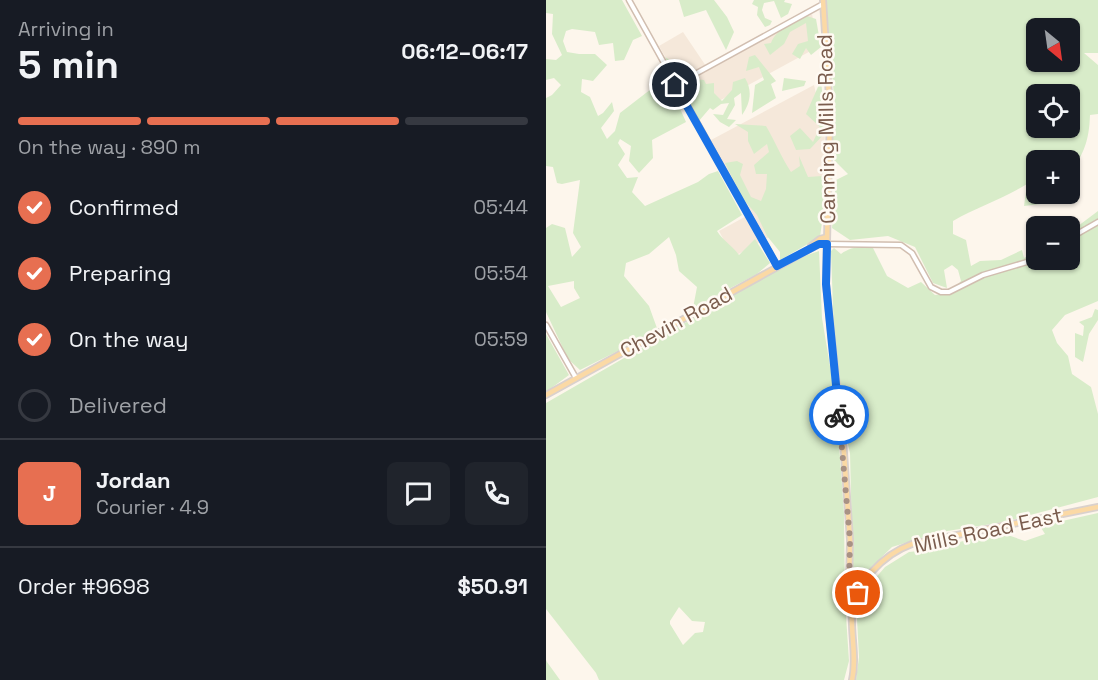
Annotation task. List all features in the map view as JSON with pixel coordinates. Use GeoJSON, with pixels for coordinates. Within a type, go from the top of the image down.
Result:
{"type":"FeatureCollection","features":[{"type":"Feature","properties":{"kind":"main road","name":"Canning Mills Road"},"geometry":{"type":"LineString","coordinates":[[823,2],[830,112],[826,284],[844,453],[849,580],[850,588],[856,597]]}},
{"type":"Feature","properties":{"kind":"main road","name":"Chevin Road"},"geometry":{"type":"LineString","coordinates":[[807,250],[816,241],[827,237]]}},
{"type":"Feature","properties":{"kind":"main road","name":"Chevin Road"},"geometry":{"type":"LineString","coordinates":[[546,395],[777,266],[819,244],[827,244]]}},
{"type":"Feature","properties":{"kind":"main road","name":"Mills Road East"},"geometry":{"type":"LineString","coordinates":[[860,591],[884,560],[912,544],[1098,507]]}},
{"type":"Feature","properties":{"kind":"main road"},"geometry":{"type":"LineString","coordinates":[[849,580],[860,591]]}},
{"type":"Feature","properties":{"kind":"main road","name":"Canning Mills Road"},"geometry":{"type":"LineString","coordinates":[[852,680],[855,654],[852,615],[856,597],[860,591]]}},
{"type":"Feature","properties":{"kind":"street"},"geometry":{"type":"LineString","coordinates":[[629,0],[777,266]]}},
{"type":"Feature","properties":{"kind":"street"},"geometry":{"type":"LineString","coordinates":[[675,85],[823,2]]}},
{"type":"Feature","properties":{"kind":"street"},"geometry":{"type":"LineString","coordinates":[[1080,232],[1098,222]]}},
{"type":"Feature","properties":{"kind":"street"},"geometry":{"type":"LineString","coordinates":[[827,244],[901,244],[912,253],[931,287],[941,292],[949,292],[983,275],[1026,262]]}},
{"type":"Feature","properties":{"kind":"street"},"geometry":{"type":"LineString","coordinates":[[546,325],[576,378]]}},
{"type":"Feature","properties":{"kind":"shaded area"},"geometry":{"type":"Polygon","coordinates":[[[812,14],[818,47],[697,113],[659,46],[683,32],[708,69],[812,14]]]}},
{"type":"Feature","properties":{"kind":"shaded area"},"geometry":{"type":"Polygon","coordinates":[[[814,85],[825,132],[822,208],[733,257],[719,231],[752,213],[711,140],[814,85]]]}},
{"type":"Feature","properties":{"kind":"green space"},"geometry":{"type":"Polygon","coordinates":[[[546,0],[622,0],[642,36],[633,40],[624,60],[615,61],[613,43],[599,45],[595,32],[572,29],[566,31],[563,41],[567,52],[595,54],[607,65],[593,81],[582,79],[581,92],[590,97],[598,116],[612,102],[614,111],[601,128],[607,139],[615,131],[620,113],[655,86],[673,93],[686,122],[652,140],[653,158],[639,173],[629,161],[631,146],[620,139],[618,143],[625,154],[618,165],[627,178],[638,177],[632,192],[645,206],[718,171],[742,215],[717,231],[739,255],[755,239],[770,263],[757,274],[693,308],[697,287],[679,271],[669,237],[649,254],[626,263],[624,276],[649,306],[658,331],[580,370],[568,359],[546,312],[546,228],[552,224],[565,228],[572,257],[581,247],[573,233],[580,180],[557,183],[553,167],[546,166],[546,98],[561,85],[554,78],[546,80],[546,59],[556,60],[562,55],[552,34],[553,14],[546,13],[546,0]],[[574,281],[548,286],[561,307],[580,298],[574,288],[574,281]]]}},
{"type":"Feature","properties":{"kind":"green space"},"geometry":{"type":"Polygon","coordinates":[[[679,0],[714,0],[727,17],[734,32],[726,50],[706,10],[684,17],[679,0]]]}},
{"type":"Feature","properties":{"kind":"green space"},"geometry":{"type":"Polygon","coordinates":[[[754,0],[785,0],[784,2],[792,4],[788,14],[781,18],[774,1],[764,3],[762,10],[765,18],[772,21],[765,27],[757,15],[758,7],[752,4],[754,0]]]}},
{"type":"Feature","properties":{"kind":"green space"},"geometry":{"type":"Polygon","coordinates":[[[826,0],[1098,0],[1098,53],[1084,53],[1098,65],[1098,114],[1090,115],[1085,146],[1080,158],[1080,150],[1026,150],[1026,185],[953,221],[953,234],[966,240],[971,266],[980,261],[1001,260],[1022,250],[1024,258],[1026,257],[1026,270],[1080,270],[1080,224],[1098,211],[1098,301],[1065,315],[1052,330],[1057,343],[1068,356],[1072,374],[1091,387],[1098,414],[1098,497],[1004,522],[941,532],[892,547],[856,582],[853,577],[850,453],[846,413],[837,369],[831,251],[834,248],[841,254],[856,248],[873,248],[887,276],[908,288],[921,282],[935,295],[950,293],[961,281],[958,270],[952,265],[944,270],[947,288],[933,283],[915,247],[888,236],[850,240],[832,228],[836,180],[848,174],[831,157],[835,109],[826,0]]]}},
{"type":"Feature","properties":{"kind":"green space"},"geometry":{"type":"Polygon","coordinates":[[[807,16],[816,19],[821,47],[811,55],[806,48],[800,59],[792,54],[798,44],[808,41],[806,23],[790,32],[784,44],[770,55],[764,44],[771,43],[781,30],[807,16]]]}},
{"type":"Feature","properties":{"kind":"green space"},"geometry":{"type":"Polygon","coordinates":[[[755,55],[776,81],[771,84],[776,98],[752,113],[755,85],[764,80],[759,67],[746,71],[749,57],[755,55]]]}},
{"type":"Feature","properties":{"kind":"green space"},"geometry":{"type":"Polygon","coordinates":[[[665,57],[675,63],[678,70],[682,66],[696,70],[681,79],[675,77],[665,57]]]}},
{"type":"Feature","properties":{"kind":"green space"},"geometry":{"type":"Polygon","coordinates":[[[745,78],[750,97],[742,115],[741,93],[734,98],[735,105],[727,119],[736,120],[729,127],[713,114],[723,115],[729,103],[721,104],[713,110],[710,108],[698,122],[683,88],[692,79],[704,80],[706,84],[714,83],[714,93],[722,101],[732,90],[733,82],[745,78]]]}},
{"type":"Feature","properties":{"kind":"green space"},"geometry":{"type":"Polygon","coordinates":[[[784,78],[806,81],[804,86],[782,91],[784,78]]]}},
{"type":"Feature","properties":{"kind":"green space"},"geometry":{"type":"Polygon","coordinates":[[[821,80],[826,132],[810,149],[796,150],[790,136],[800,128],[813,142],[820,127],[806,114],[821,80]]]}},
{"type":"Feature","properties":{"kind":"green space"},"geometry":{"type":"Polygon","coordinates":[[[735,124],[766,126],[791,172],[800,166],[799,156],[808,177],[822,176],[824,208],[820,237],[780,260],[780,252],[767,236],[757,215],[743,199],[725,163],[737,161],[743,164],[740,175],[751,197],[761,201],[766,189],[767,174],[756,174],[754,165],[769,152],[767,144],[754,154],[748,141],[748,132],[735,124]]]}},
{"type":"Feature","properties":{"kind":"green space"},"geometry":{"type":"Polygon","coordinates":[[[1026,191],[1026,204],[1041,204],[1024,206],[1026,191]]]}},
{"type":"Feature","properties":{"kind":"green space"},"geometry":{"type":"Polygon","coordinates":[[[819,251],[822,318],[836,402],[844,513],[845,601],[849,661],[844,680],[599,680],[546,609],[546,403],[796,259],[819,251]],[[679,607],[670,621],[683,645],[695,633],[703,632],[705,622],[692,621],[679,607]]]}},
{"type":"Feature","properties":{"kind":"green space"},"geometry":{"type":"Polygon","coordinates":[[[1095,309],[1098,310],[1098,320],[1089,334],[1083,362],[1075,357],[1075,333],[1083,336],[1084,326],[1079,322],[1092,317],[1095,309]]]}},
{"type":"Feature","properties":{"kind":"green space"},"geometry":{"type":"Polygon","coordinates":[[[546,334],[569,375],[546,392],[546,334]]]}},
{"type":"Feature","properties":{"kind":"green space"},"geometry":{"type":"Polygon","coordinates":[[[1098,513],[1098,680],[856,680],[859,657],[857,619],[862,594],[885,567],[909,552],[928,550],[999,532],[1025,541],[1045,534],[1040,526],[1098,513]]]}},
{"type":"Feature","properties":{"kind":"green space"},"geometry":{"type":"Polygon","coordinates":[[[546,660],[547,662],[560,680],[546,680],[546,660]]]}},
{"type":"Feature","properties":{"kind":"way so far"},"geometry":{"type":"LineString","coordinates":[[839,415],[850,540],[849,585],[856,597],[858,593]]}},
{"type":"Feature","properties":{"kind":"route"},"geometry":{"type":"LineString","coordinates":[[675,85],[777,266],[819,244],[827,244],[826,284],[839,415]]}}]}
